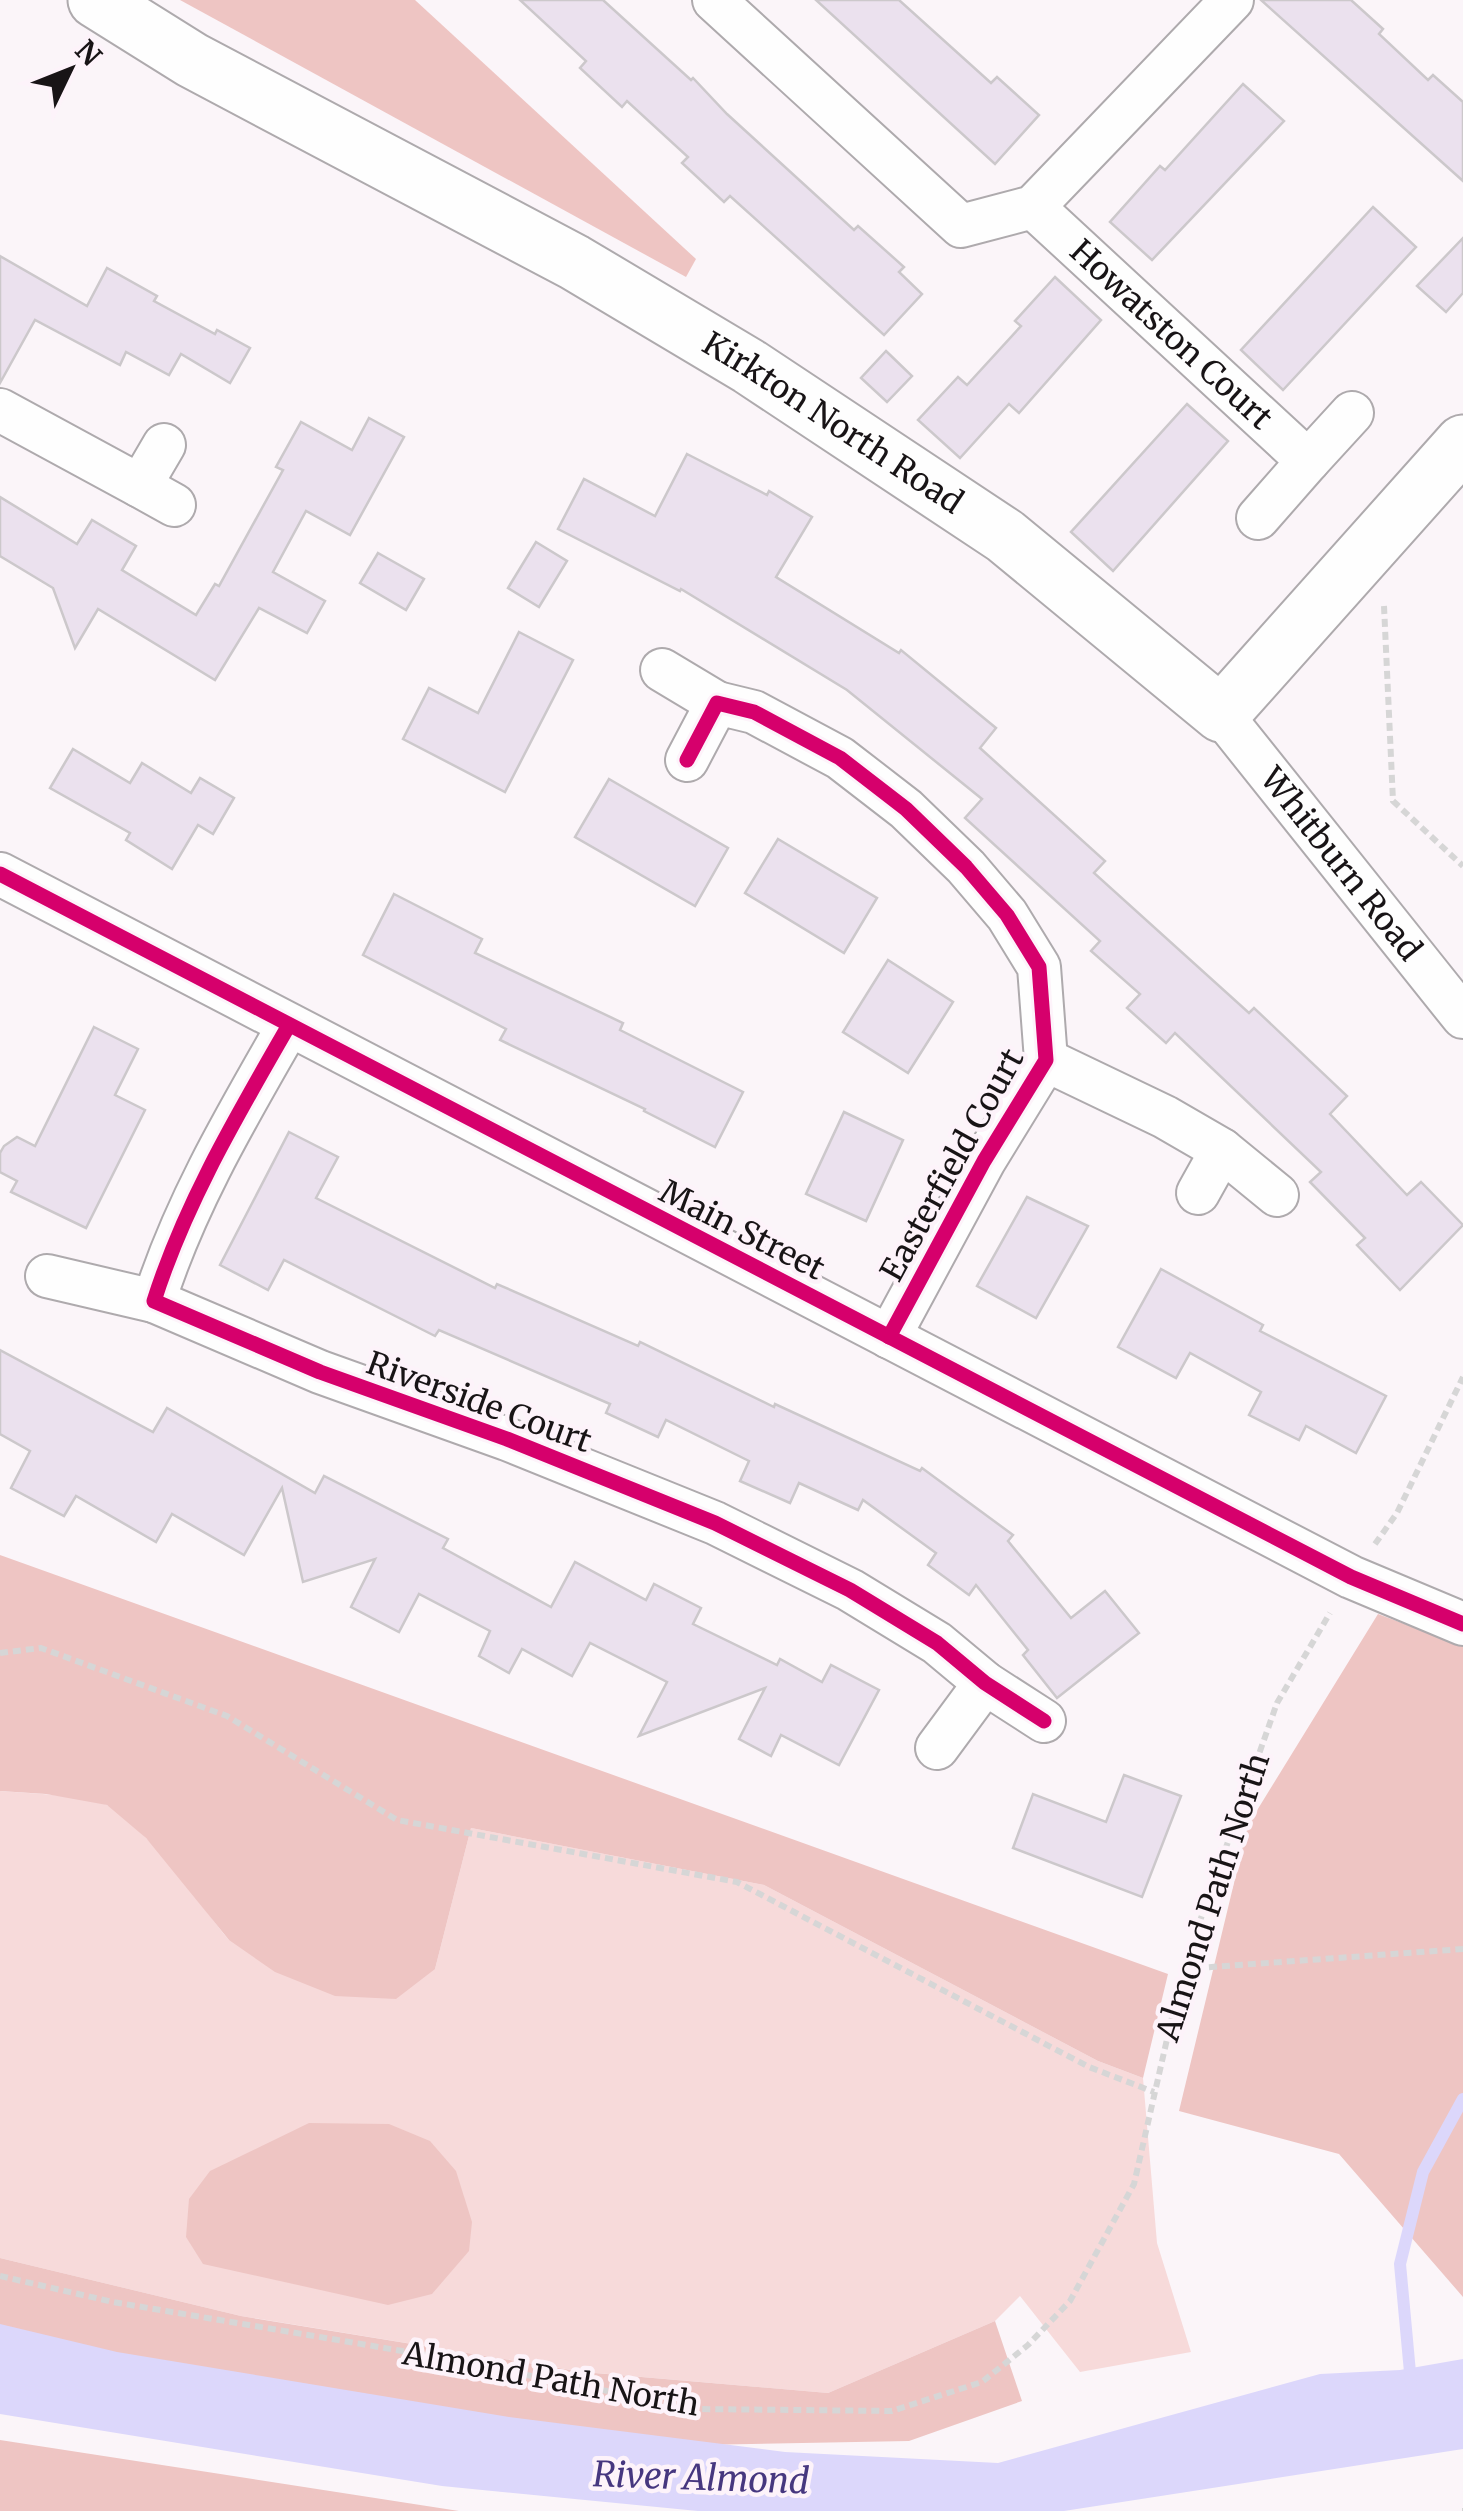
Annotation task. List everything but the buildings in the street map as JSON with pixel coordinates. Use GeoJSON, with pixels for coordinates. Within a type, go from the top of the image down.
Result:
{"type":"FeatureCollection","features":[{"type":"Feature","properties":{"kind":"main road","name":"Kirkton North Road"},"geometry":{"type":"LineString","coordinates":[[96,0],[192,60],[574,262],[750,367],[1005,536],[1220,714]]}},
{"type":"Feature","properties":{"kind":"main road"},"geometry":{"type":"LineString","coordinates":[[1220,714],[1463,443]]}},
{"type":"Feature","properties":{"kind":"street"},"geometry":{"type":"LineString","coordinates":[[714,0],[961,226],[1033,207],[1232,0]]}},
{"type":"Feature","properties":{"kind":"street","name":"Howatston Court"},"geometry":{"type":"LineString","coordinates":[[1033,207],[1308,461]]}},
{"type":"Feature","properties":{"kind":"street"},"geometry":{"type":"LineString","coordinates":[[0,410],[157,495],[164,444]]}},
{"type":"Feature","properties":{"kind":"street"},"geometry":{"type":"LineString","coordinates":[[1258,518],[1352,413]]}},
{"type":"Feature","properties":{"kind":"street","name":"Easterfield Court"},"geometry":{"type":"LineString","coordinates":[[662,670],[718,702],[754,712],[840,758],[906,809],[966,866],[1007,915],[1039,968],[1046,1060],[984,1160],[888,1337]]}},
{"type":"Feature","properties":{"kind":"street"},"geometry":{"type":"LineString","coordinates":[[687,760],[718,702]]}},
{"type":"Feature","properties":{"kind":"street","name":"Whitburn Road"},"geometry":{"type":"LineString","coordinates":[[1220,714],[1463,1017]]}},
{"type":"Feature","properties":{"kind":"street","name":"Main Street"},"geometry":{"type":"LineString","coordinates":[[0,874],[1351,1578],[1463,1624]]}},
{"type":"Feature","properties":{"kind":"street"},"geometry":{"type":"LineString","coordinates":[[154,1301],[171,1249],[236,1118],[289,1025]]}},
{"type":"Feature","properties":{"kind":"street","name":"Easterfield Court"},"geometry":{"type":"LineString","coordinates":[[1046,1060],[1222,1150],[1277,1194]]}},
{"type":"Feature","properties":{"kind":"street"},"geometry":{"type":"LineString","coordinates":[[1198,1193],[1222,1150]]}},
{"type":"Feature","properties":{"kind":"street","name":"Riverside Court"},"geometry":{"type":"LineString","coordinates":[[46,1276],[154,1301],[320,1372],[507,1439],[715,1523],[850,1590],[937,1642],[984,1683],[1044,1721]]}},
{"type":"Feature","properties":{"kind":"street"},"geometry":{"type":"LineString","coordinates":[[937,1748],[984,1683]]}},
{"type":"Feature","properties":{"kind":"path"},"geometry":{"type":"LineString","coordinates":[[1383,592],[1393,801],[1463,866]]}},
{"type":"Feature","properties":{"kind":"path"},"geometry":{"type":"LineString","coordinates":[[0,1653],[40,1648],[227,1716],[397,1820],[738,1882],[1089,2067],[1154,2092]]}},
{"type":"Feature","properties":{"kind":"path"},"geometry":{"type":"LineString","coordinates":[[1183,1969],[1463,1950]]}},
{"type":"Feature","properties":{"kind":"shaded area"},"geometry":{"type":"Polygon","coordinates":[[[180,0],[415,0],[696,259],[686,277],[180,0]]]}},
{"type":"Feature","properties":{"kind":"shaded area"},"geometry":{"type":"Polygon","coordinates":[[[0,1555],[1168,1974],[1143,2078],[1098,2061],[764,1885],[471,1828],[435,1969],[396,1999],[335,1996],[275,1972],[229,1940],[146,1838],[107,1805],[0,1791],[0,1555]]]}},
{"type":"Feature","properties":{"kind":"shaded area"},"geometry":{"type":"Polygon","coordinates":[[[1378,1614],[1463,1646],[1463,2297],[1339,2154],[1179,2111],[1248,1825],[1378,1614]]]}},
{"type":"Feature","properties":{"kind":"shaded area"},"geometry":{"type":"Polygon","coordinates":[[[0,1791],[72,1797],[109,1806],[139,1830],[229,1940],[435,1969],[471,1828],[764,1885],[1098,2061],[1143,2078],[1157,2243],[1191,2352],[1080,2372],[1020,2296],[995,2321],[828,2393],[584,2372],[241,2316],[0,2258],[0,1791]]]}},
{"type":"Feature","properties":{"kind":"shaded area"},"geometry":{"type":"Polygon","coordinates":[[[309,2123],[389,2124],[430,2141],[456,2171],[472,2222],[469,2251],[432,2294],[388,2305],[203,2264],[186,2237],[189,2199],[210,2171],[309,2123]]]}},
{"type":"Feature","properties":{"kind":"shaded area"},"geometry":{"type":"Polygon","coordinates":[[[0,2258],[241,2316],[583,2372],[828,2393],[995,2321],[1022,2401],[909,2441],[593,2447],[0,2348],[0,2258]]]}},
{"type":"Feature","properties":{"kind":"shaded area"},"geometry":{"type":"Polygon","coordinates":[[[0,2440],[459,2511],[0,2511],[0,2440]]]}},
{"type":"Feature","properties":{"kind":"water","name":"River Almond"},"geometry":{"type":"Polygon","coordinates":[[[0,2324],[117,2352],[509,2417],[785,2452],[998,2463],[1320,2374],[1400,2370],[1463,2359],[1463,2449],[1064,2511],[698,2511],[442,2486],[0,2414],[0,2324]]]}},
{"type":"Feature","properties":{"kind":"waterway"},"geometry":{"type":"LineString","coordinates":[[1411,2383],[1400,2264],[1423,2172],[1463,2099]]}},
{"type":"Feature","properties":{"kind":"cycle path"},"geometry":{"type":"LineString","coordinates":[[687,760],[717,703],[754,712],[840,758],[906,809],[966,867],[1007,915],[1039,967],[1046,1060],[984,1161],[889,1337]]}},
{"type":"Feature","properties":{"kind":"cycle path"},"geometry":{"type":"LineString","coordinates":[[0,874],[1351,1577],[1463,1624]]}},
{"type":"Feature","properties":{"kind":"cycle path"},"geometry":{"type":"LineString","coordinates":[[289,1025],[197,1194],[154,1301],[320,1372],[507,1439],[715,1523],[850,1590],[937,1643],[985,1683],[1044,1721]]}}]}
